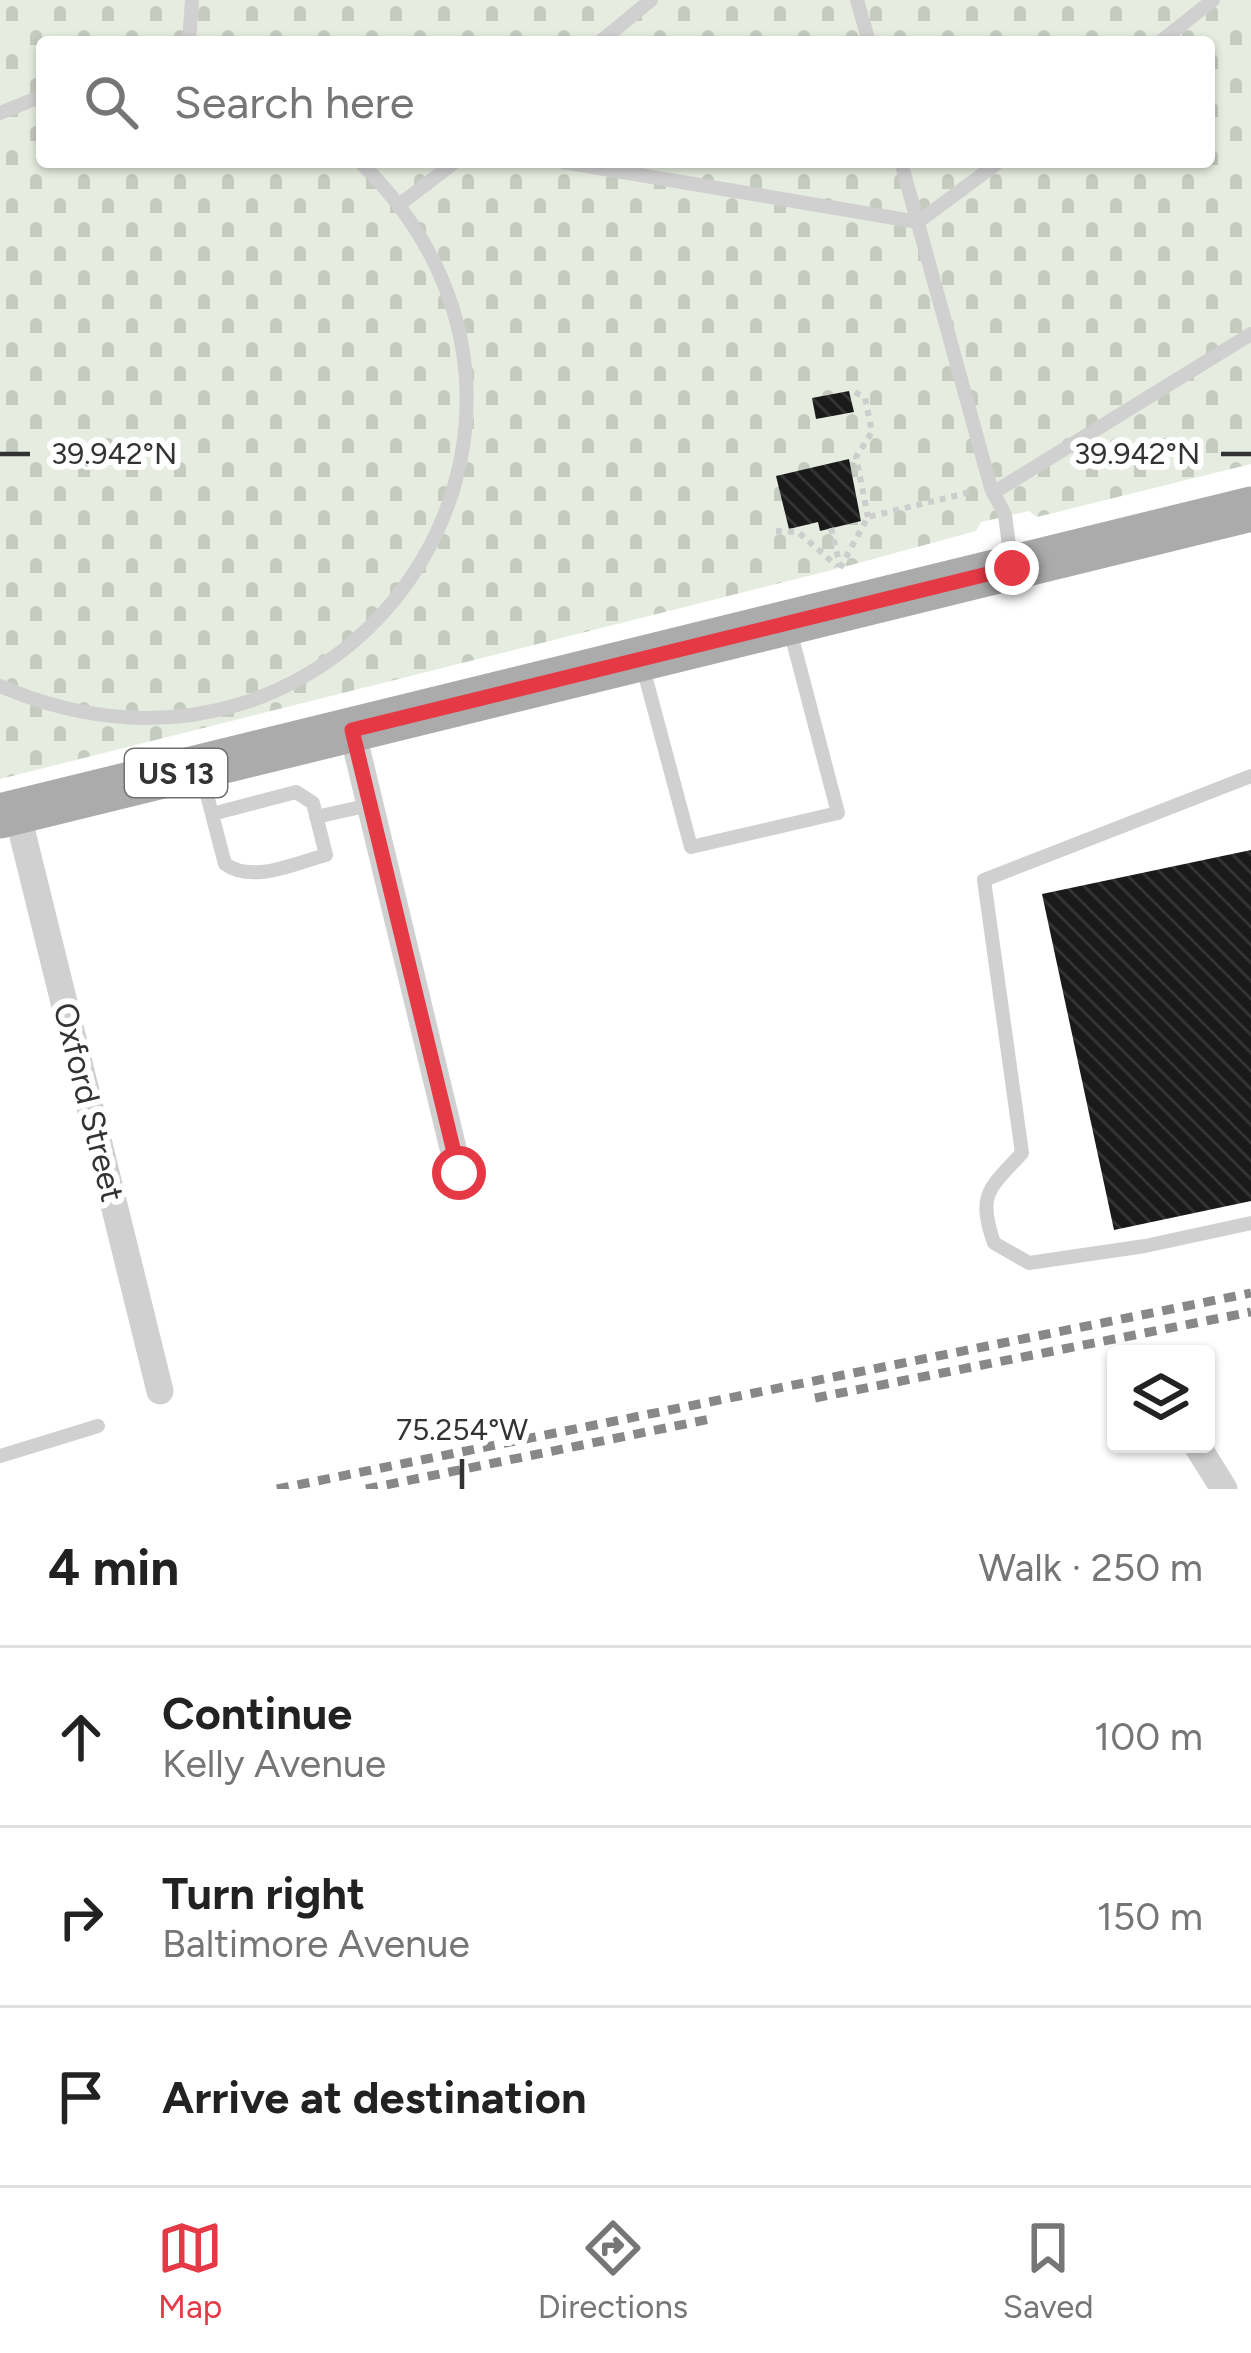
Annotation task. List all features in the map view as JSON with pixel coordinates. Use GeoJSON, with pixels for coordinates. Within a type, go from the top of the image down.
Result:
{"type":"FeatureCollection","features":[{"type":"Feature","properties":{"kind":"main road","name":"US 13"},"geometry":{"type":"LineString","coordinates":[[9,814],[1251,509]]}},
{"type":"Feature","properties":{"kind":"street"},"geometry":{"type":"LineString","coordinates":[[352,730],[459,1173]]}},
{"type":"Feature","properties":{"kind":"street","name":"Oxford Street"},"geometry":{"type":"LineString","coordinates":[[9,814],[160,1391]]}},
{"type":"Feature","properties":{"kind":"street"},"geometry":{"type":"LineString","coordinates":[[1202,1453],[1224,1489]]}},
{"type":"Feature","properties":{"kind":"lane"},"geometry":{"type":"LineString","coordinates":[[189,36],[192,0]]}},
{"type":"Feature","properties":{"kind":"lane"},"geometry":{"type":"LineString","coordinates":[[608,36],[651,0]]}},
{"type":"Feature","properties":{"kind":"lane"},"geometry":{"type":"LineString","coordinates":[[857,0],[866,36]]}},
{"type":"Feature","properties":{"kind":"lane"},"geometry":{"type":"LineString","coordinates":[[1168,36],[1214,0]]}},
{"type":"Feature","properties":{"kind":"lane"},"geometry":{"type":"LineString","coordinates":[[0,113],[36,98]]}},
{"type":"Feature","properties":{"kind":"lane"},"geometry":{"type":"LineString","coordinates":[[0,686],[34,701],[107,718],[181,718],[218,712],[254,701],[321,667],[351,645],[402,591],[423,560],[452,491],[461,455],[466,396],[460,338],[443,281],[399,205],[365,168]]}},
{"type":"Feature","properties":{"kind":"lane"},"geometry":{"type":"LineString","coordinates":[[399,205],[446,168]]}},
{"type":"Feature","properties":{"kind":"lane"},"geometry":{"type":"LineString","coordinates":[[598,168],[918,222],[991,168]]}},
{"type":"Feature","properties":{"kind":"lane"},"geometry":{"type":"LineString","coordinates":[[904,168],[992,490],[1005,515],[1012,568]]}},
{"type":"Feature","properties":{"kind":"lane"},"geometry":{"type":"LineString","coordinates":[[992,490],[1251,334]]}},
{"type":"Feature","properties":{"kind":"lane"},"geometry":{"type":"LineString","coordinates":[[640,659],[691,848],[838,813],[788,623]]}},
{"type":"Feature","properties":{"kind":"lane"},"geometry":{"type":"LineString","coordinates":[[199,767],[225,863],[236,872],[250,874],[326,856],[313,803],[296,792],[269,803],[212,814]]}},
{"type":"Feature","properties":{"kind":"lane"},"geometry":{"type":"LineString","coordinates":[[1251,776],[984,880],[1022,1153],[993,1184],[983,1212],[994,1243],[1029,1263],[1145,1246],[1251,1223]]}},
{"type":"Feature","properties":{"kind":"lane"},"geometry":{"type":"LineString","coordinates":[[316,817],[370,805]]}},
{"type":"Feature","properties":{"kind":"lane"},"geometry":{"type":"LineString","coordinates":[[278,845],[283,866]]}},
{"type":"Feature","properties":{"kind":"lane"},"geometry":{"type":"LineString","coordinates":[[0,1456],[98,1426]]}},
{"type":"Feature","properties":{"kind":"path"},"geometry":{"type":"LineString","coordinates":[[840,568],[868,517],[856,457],[872,432],[865,398],[855,392]]}},
{"type":"Feature","properties":{"kind":"path"},"geometry":{"type":"LineString","coordinates":[[868,517],[992,490]]}},
{"type":"Feature","properties":{"kind":"path"},"geometry":{"type":"LineString","coordinates":[[831,528],[840,568]]}},
{"type":"Feature","properties":{"kind":"path"},"geometry":{"type":"LineString","coordinates":[[776,531],[798,532],[840,568]]}},
{"type":"Feature","properties":{"kind":"green space"},"geometry":{"type":"Polygon","coordinates":[[[0,0],[1251,0],[1251,464],[1037,517],[1029,511],[981,522],[976,531],[0,779],[0,0]]]}},
{"type":"Feature","properties":{"kind":"building"},"geometry":{"type":"Polygon","coordinates":[[[849,391],[854,412],[816,419],[812,398],[849,391]]]}},
{"type":"Feature","properties":{"kind":"building"},"geometry":{"type":"Polygon","coordinates":[[[849,459],[861,521],[820,531],[818,522],[789,529],[776,476],[849,459]]]}},
{"type":"Feature","properties":{"kind":"building"},"geometry":{"type":"Polygon","coordinates":[[[1251,850],[1251,1201],[1114,1230],[1042,894],[1251,850]]]}},
{"type":"Feature","properties":{"kind":"railway"},"geometry":{"type":"LineString","coordinates":[[277,1489],[1251,1293]]}},
{"type":"Feature","properties":{"kind":"railway"},"geometry":{"type":"LineString","coordinates":[[815,1398],[1251,1312]]}},
{"type":"Feature","properties":{"kind":"railway"},"geometry":{"type":"LineString","coordinates":[[366,1489],[710,1419]]}},
{"type":"Feature","properties":{"kind":"route"},"geometry":{"type":"LineString","coordinates":[[459,1173],[352,730],[1012,568]]}}]}
